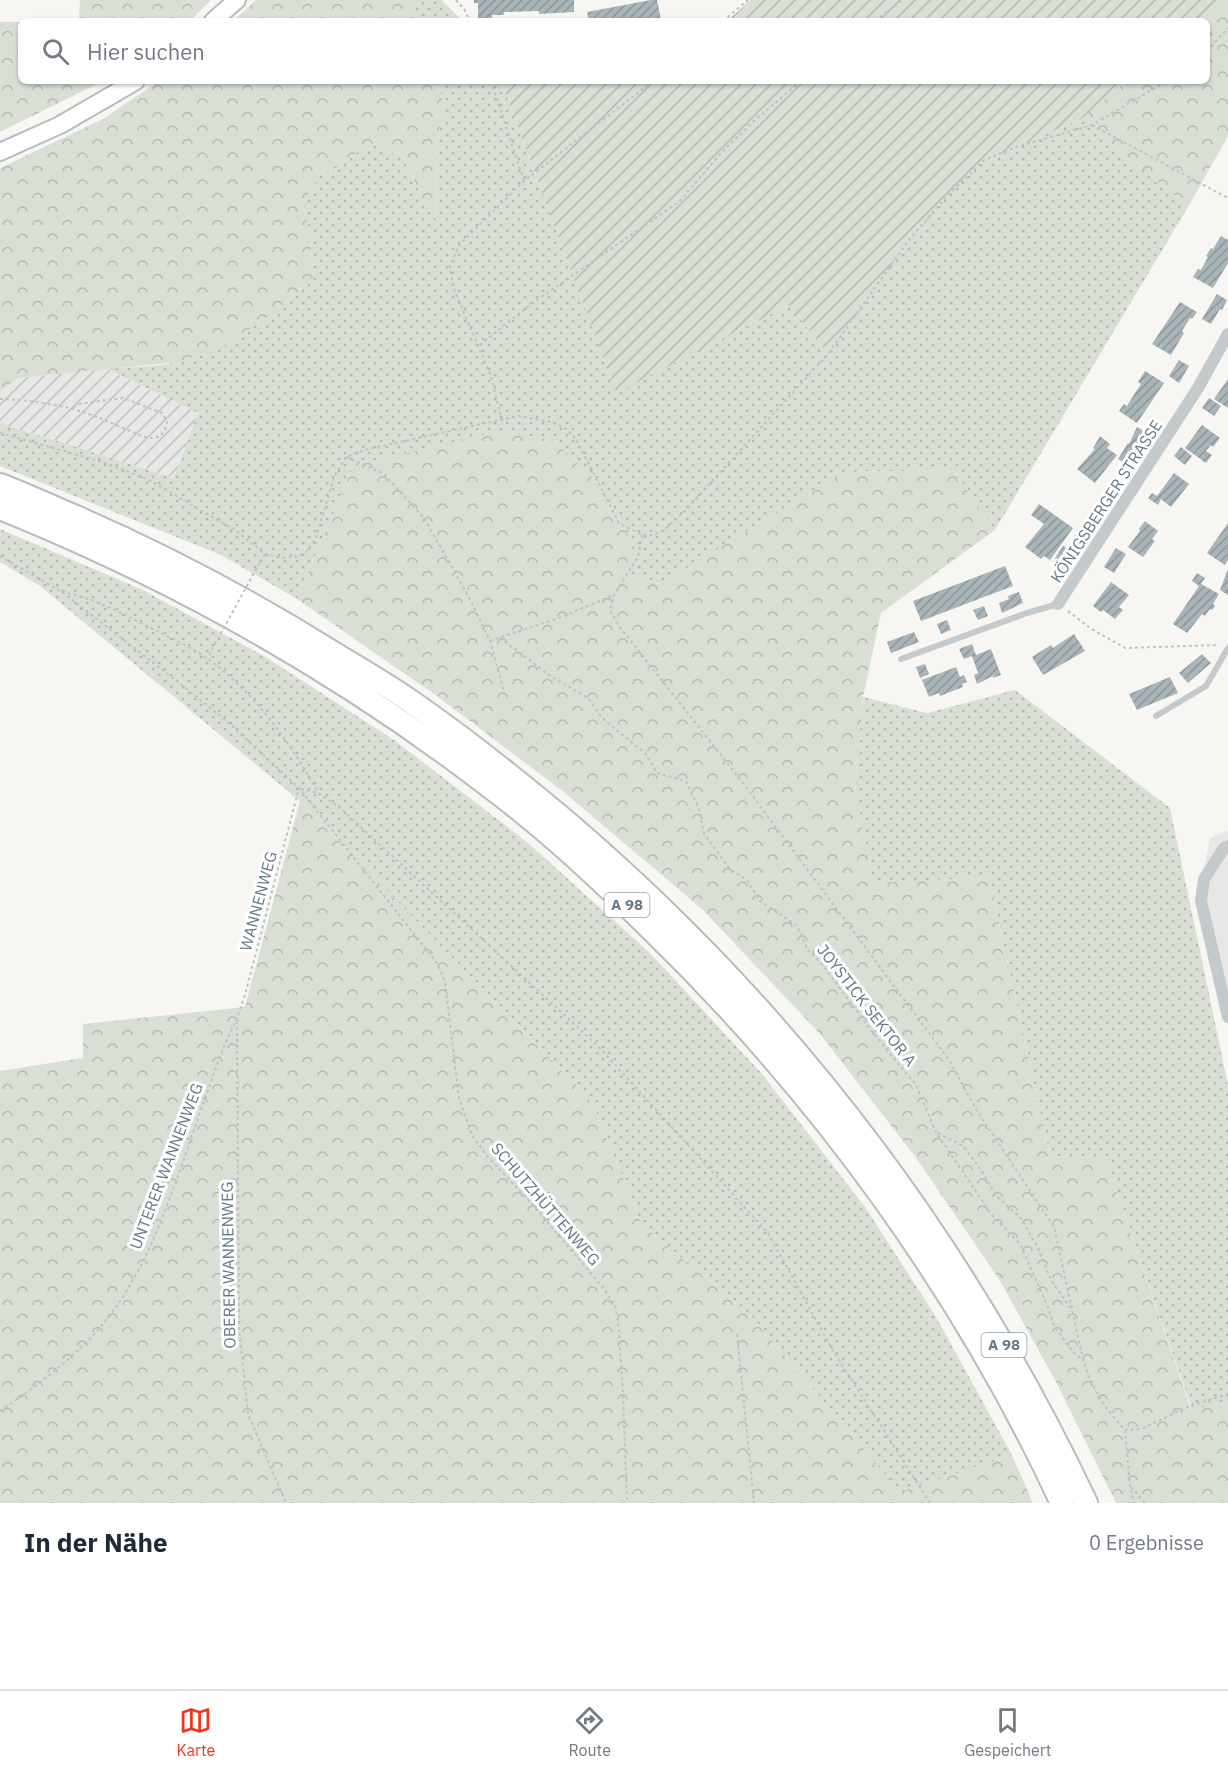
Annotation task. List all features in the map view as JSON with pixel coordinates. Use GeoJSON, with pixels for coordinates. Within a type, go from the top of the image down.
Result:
{"type":"FeatureCollection","features":[{"type":"Feature","properties":{"kind":"highway","name":"A 98"},"geometry":{"type":"LineString","coordinates":[[0,485],[151,550],[284,621],[413,703],[513,778],[614,863],[692,937],[758,1009],[826,1088],[908,1194],[1000,1337],[1062,1451],[1086,1503]]}},
{"type":"Feature","properties":{"kind":"highway","name":"A 98"},"geometry":{"type":"LineString","coordinates":[[0,508],[144,571],[264,635],[411,729],[495,790],[597,876],[703,979],[806,1096],[888,1203],[936,1274],[981,1350],[1043,1463],[1062,1503]]}},
{"type":"Feature","properties":{"kind":"main road"},"geometry":{"type":"LineString","coordinates":[[216,18],[237,0]]}},
{"type":"Feature","properties":{"kind":"main road"},"geometry":{"type":"LineString","coordinates":[[0,152],[60,125],[130,84]]}},
{"type":"Feature","properties":{"kind":"street","name":"KÖNIGSBERGER STRASSE"},"geometry":{"type":"LineString","coordinates":[[1058,604],[1198,388],[1228,334]]}},
{"type":"Feature","properties":{"kind":"street"},"geometry":{"type":"LineString","coordinates":[[1228,846],[1224,848],[1204,879],[1201,901],[1228,1017]]}},
{"type":"Feature","properties":{"kind":"lane","name":"KÖNIGSBERGER STRASSE"},"geometry":{"type":"LineString","coordinates":[[901,659],[1058,604]]}},
{"type":"Feature","properties":{"kind":"lane"},"geometry":{"type":"LineString","coordinates":[[1156,716],[1206,686],[1228,648]]}},
{"type":"Feature","properties":{"kind":"path"},"geometry":{"type":"LineString","coordinates":[[456,0],[468,18]]}},
{"type":"Feature","properties":{"kind":"path"},"geometry":{"type":"LineString","coordinates":[[727,18],[748,0]]}},
{"type":"Feature","properties":{"kind":"path"},"geometry":{"type":"LineString","coordinates":[[879,18],[903,0]]}},
{"type":"Feature","properties":{"kind":"path"},"geometry":{"type":"LineString","coordinates":[[1210,48],[1228,28]]}},
{"type":"Feature","properties":{"kind":"path"},"geometry":{"type":"LineString","coordinates":[[492,84],[524,181]]}},
{"type":"Feature","properties":{"kind":"path"},"geometry":{"type":"LineString","coordinates":[[502,421],[491,376],[480,345],[453,287],[450,266],[460,244],[524,181],[649,84]]}},
{"type":"Feature","properties":{"kind":"path"},"geometry":{"type":"LineString","coordinates":[[480,345],[510,320],[680,201],[721,153],[797,84]]}},
{"type":"Feature","properties":{"kind":"path"},"geometry":{"type":"LineString","coordinates":[[0,433],[99,461],[147,479],[235,530],[265,554],[281,558],[295,557],[305,553],[316,538],[334,477],[346,457],[368,449],[518,416],[551,422],[565,428],[576,439],[619,522],[642,535],[652,535],[663,531],[691,505],[828,354],[908,242],[947,196],[983,162],[1016,147],[1092,125],[1162,84]]}},
{"type":"Feature","properties":{"kind":"path"},"geometry":{"type":"LineString","coordinates":[[1092,125],[1228,198]]}},
{"type":"Feature","properties":{"kind":"path"},"geometry":{"type":"LineString","coordinates":[[0,399],[29,400],[70,410],[93,415],[150,438],[166,430],[167,421],[162,413],[123,398],[78,404],[70,410]]}},
{"type":"Feature","properties":{"kind":"path"},"geometry":{"type":"LineString","coordinates":[[346,457],[384,474],[424,518],[469,597],[490,641],[504,692]]}},
{"type":"Feature","properties":{"kind":"path"},"geometry":{"type":"LineString","coordinates":[[642,535],[638,557],[614,595],[610,610],[619,626],[780,832],[949,1060],[977,1112],[1054,1227],[1088,1376],[1105,1408],[1125,1430],[1134,1503]]}},
{"type":"Feature","properties":{"kind":"path"},"geometry":{"type":"LineString","coordinates":[[208,657],[265,554]]}},
{"type":"Feature","properties":{"kind":"path"},"geometry":{"type":"LineString","coordinates":[[0,556],[62,592],[77,595],[127,616],[208,657],[239,685],[285,739],[318,793]]}},
{"type":"Feature","properties":{"kind":"path","name":"SCHUTZHÜTTENWEG"},"geometry":{"type":"LineString","coordinates":[[62,592],[229,723],[299,788],[437,963],[445,982],[459,1098],[472,1135],[487,1156],[534,1206],[605,1290],[615,1306],[624,1394],[627,1503]]}},
{"type":"Feature","properties":{"kind":"path"},"geometry":{"type":"LineString","coordinates":[[490,641],[559,618],[614,595]]}},
{"type":"Feature","properties":{"kind":"path"},"geometry":{"type":"LineString","coordinates":[[1058,604],[1090,628],[1125,648],[1207,646]]}},
{"type":"Feature","properties":{"kind":"path","name":"JOYSTICK SEKTOR A"},"geometry":{"type":"LineString","coordinates":[[500,638],[524,657],[588,698],[602,718],[645,753],[657,773],[686,781],[699,809],[704,834],[730,869],[747,880],[760,901],[796,926],[807,950],[821,963],[873,1033],[916,1085],[936,1132],[991,1214],[1020,1244],[1048,1306],[1054,1326],[1073,1352],[1083,1359]]}},
{"type":"Feature","properties":{"kind":"path"},"geometry":{"type":"LineString","coordinates":[[299,788],[318,793],[339,807],[597,1045],[768,1233],[832,1349],[930,1503]]}},
{"type":"Feature","properties":{"kind":"path","name":"WANNENWEG"},"geometry":{"type":"LineString","coordinates":[[237,1018],[261,936],[299,788]]}},
{"type":"Feature","properties":{"kind":"path","name":"UNTERER WANNENWEG"},"geometry":{"type":"LineString","coordinates":[[0,1411],[50,1377],[93,1335],[117,1306],[138,1272],[159,1229],[224,1046],[237,1018]]}},
{"type":"Feature","properties":{"kind":"path","name":"OBERER WANNENWEG"},"geometry":{"type":"LineString","coordinates":[[237,1018],[240,1338],[248,1414],[286,1503]]}},
{"type":"Feature","properties":{"kind":"path"},"geometry":{"type":"LineString","coordinates":[[936,1132],[963,1146],[996,1196],[1020,1217],[1038,1248],[1051,1280],[1072,1310]]}},
{"type":"Feature","properties":{"kind":"path"},"geometry":{"type":"LineString","coordinates":[[737,1334],[754,1503]]}},
{"type":"Feature","properties":{"kind":"path"},"geometry":{"type":"LineString","coordinates":[[1125,1430],[1141,1429],[1192,1405],[1228,1394]]}},
{"type":"Feature","properties":{"kind":"path"},"geometry":{"type":"LineString","coordinates":[[1130,1485],[1146,1503]]}},
{"type":"Feature","properties":{"kind":"shaded area"},"geometry":{"type":"Polygon","coordinates":[[[107,369],[198,413],[174,478],[0,423],[0,391],[19,378],[107,369]]]}},
{"type":"Feature","properties":{"kind":"shaded area"},"geometry":{"type":"Polygon","coordinates":[[[1228,830],[1228,1022],[1201,882],[1210,838],[1228,830]]]}},
{"type":"Feature","properties":{"kind":"green space"},"geometry":{"type":"Polygon","coordinates":[[[80,0],[211,0],[193,18],[79,18],[80,0]]]}},
{"type":"Feature","properties":{"kind":"green space"},"geometry":{"type":"Polygon","coordinates":[[[256,0],[412,0],[417,18],[236,18],[256,0]]]}},
{"type":"Feature","properties":{"kind":"green space"},"geometry":{"type":"Polygon","coordinates":[[[412,0],[441,0],[460,18],[417,18],[412,0]]]}},
{"type":"Feature","properties":{"kind":"green space"},"geometry":{"type":"Polygon","coordinates":[[[751,0],[1223,0],[1202,18],[730,18],[751,0]]]}},
{"type":"Feature","properties":{"kind":"green space"},"geometry":{"type":"Polygon","coordinates":[[[1223,0],[1228,0],[1228,136],[1188,207],[1081,119],[1123,84],[1210,84],[1210,18],[1202,18],[1223,0]]]}},
{"type":"Feature","properties":{"kind":"green space"},"geometry":{"type":"Polygon","coordinates":[[[0,22],[18,22],[18,84],[97,84],[0,132],[0,22]]]}},
{"type":"Feature","properties":{"kind":"green space"},"geometry":{"type":"Polygon","coordinates":[[[155,84],[438,84],[444,104],[436,154],[437,221],[423,200],[404,158],[370,143],[336,168],[320,174],[303,203],[309,231],[314,278],[268,317],[224,346],[180,362],[19,378],[0,391],[0,168],[103,119],[155,84]]]}},
{"type":"Feature","properties":{"kind":"green space"},"geometry":{"type":"Polygon","coordinates":[[[438,84],[502,84],[616,392],[789,305],[828,353],[908,241],[947,196],[983,162],[1081,119],[1188,207],[995,530],[953,470],[845,472],[661,584],[625,575],[640,556],[598,484],[353,466],[297,599],[221,555],[0,466],[0,423],[174,478],[198,413],[107,369],[163,364],[200,355],[236,338],[299,291],[314,278],[309,231],[303,203],[320,174],[336,168],[370,143],[404,158],[423,200],[437,219],[436,154],[444,104],[438,84]]]}},
{"type":"Feature","properties":{"kind":"green space"},"geometry":{"type":"Polygon","coordinates":[[[502,84],[1123,84],[1081,119],[983,162],[947,196],[908,241],[828,354],[789,305],[616,393],[502,84]]]}},
{"type":"Feature","properties":{"kind":"green space"},"geometry":{"type":"Polygon","coordinates":[[[499,431],[553,440],[598,484],[640,556],[626,575],[660,584],[844,472],[953,470],[995,530],[881,613],[863,697],[855,788],[873,883],[989,877],[1050,1156],[1105,1158],[1191,1409],[1228,1402],[1228,1503],[1116,1503],[1055,1380],[999,1279],[914,1155],[820,1034],[702,909],[565,793],[437,696],[297,599],[353,466],[499,431]]]}},
{"type":"Feature","properties":{"kind":"green space"},"geometry":{"type":"Polygon","coordinates":[[[0,529],[143,590],[264,656],[394,740],[527,842],[651,954],[762,1074],[865,1207],[936,1317],[1012,1455],[900,1492],[752,1317],[642,1225],[592,1102],[300,801],[40,586],[0,562],[0,529]]]}},
{"type":"Feature","properties":{"kind":"green space"},"geometry":{"type":"Polygon","coordinates":[[[1015,690],[1170,808],[1228,1085],[1228,1402],[1192,1409],[1105,1159],[1050,1156],[989,877],[873,884],[855,788],[863,697],[927,713],[1015,690]]]}},
{"type":"Feature","properties":{"kind":"green space"},"geometry":{"type":"Polygon","coordinates":[[[300,801],[592,1102],[642,1225],[752,1317],[900,1492],[1012,1455],[1033,1503],[0,1503],[0,1071],[83,1058],[83,1024],[245,1007],[300,801]]]}},
{"type":"Feature","properties":{"kind":"building"},"geometry":{"type":"Polygon","coordinates":[[[474,0],[574,0],[574,12],[539,14],[539,11],[504,12],[504,15],[492,15],[492,18],[478,18],[478,3],[474,3],[474,0]]]}},
{"type":"Feature","properties":{"kind":"building"},"geometry":{"type":"Polygon","coordinates":[[[657,0],[661,18],[588,18],[587,12],[657,0]]]}},
{"type":"Feature","properties":{"kind":"building"},"geometry":{"type":"Polygon","coordinates":[[[1221,236],[1228,240],[1228,263],[1213,288],[1193,277],[1198,269],[1201,270],[1208,257],[1206,256],[1221,236]]]}},
{"type":"Feature","properties":{"kind":"building"},"geometry":{"type":"Polygon","coordinates":[[[1217,294],[1227,300],[1211,324],[1202,319],[1217,294]]]}},
{"type":"Feature","properties":{"kind":"building"},"geometry":{"type":"Polygon","coordinates":[[[1180,302],[1197,312],[1182,331],[1184,333],[1171,355],[1152,344],[1180,302]]]}},
{"type":"Feature","properties":{"kind":"building"},"geometry":{"type":"Polygon","coordinates":[[[1179,360],[1189,366],[1179,383],[1169,376],[1179,360]]]}},
{"type":"Feature","properties":{"kind":"building"},"geometry":{"type":"Polygon","coordinates":[[[1145,371],[1164,383],[1137,423],[1119,411],[1124,404],[1127,406],[1141,384],[1138,382],[1145,371]]]}},
{"type":"Feature","properties":{"kind":"building"},"geometry":{"type":"Polygon","coordinates":[[[1228,379],[1228,408],[1214,399],[1228,379]]]}},
{"type":"Feature","properties":{"kind":"building"},"geometry":{"type":"Polygon","coordinates":[[[1209,398],[1221,406],[1214,416],[1202,408],[1209,398]]]}},
{"type":"Feature","properties":{"kind":"building"},"geometry":{"type":"Polygon","coordinates":[[[1202,425],[1220,438],[1213,447],[1211,445],[1206,451],[1212,455],[1206,463],[1185,448],[1202,425]]]}},
{"type":"Feature","properties":{"kind":"building"},"geometry":{"type":"Polygon","coordinates":[[[1137,427],[1149,434],[1129,466],[1118,459],[1129,444],[1137,427]]]}},
{"type":"Feature","properties":{"kind":"building"},"geometry":{"type":"Polygon","coordinates":[[[1100,436],[1110,444],[1107,448],[1117,455],[1095,483],[1077,469],[1095,449],[1093,448],[1100,436]]]}},
{"type":"Feature","properties":{"kind":"building"},"geometry":{"type":"Polygon","coordinates":[[[1181,447],[1192,456],[1185,465],[1174,456],[1181,447]]]}},
{"type":"Feature","properties":{"kind":"building"},"geometry":{"type":"Polygon","coordinates":[[[1174,473],[1189,484],[1171,507],[1161,499],[1158,505],[1148,498],[1152,493],[1157,496],[1174,473]]]}},
{"type":"Feature","properties":{"kind":"building"},"geometry":{"type":"Polygon","coordinates":[[[1039,504],[1073,528],[1050,560],[1044,556],[1041,559],[1025,547],[1044,524],[1031,515],[1039,504]]]}},
{"type":"Feature","properties":{"kind":"building"},"geometry":{"type":"Polygon","coordinates":[[[1145,521],[1158,531],[1152,539],[1155,541],[1143,557],[1128,547],[1145,521]]]}},
{"type":"Feature","properties":{"kind":"building"},"geometry":{"type":"Polygon","coordinates":[[[1228,523],[1228,560],[1225,565],[1207,553],[1228,523]]]}},
{"type":"Feature","properties":{"kind":"building"},"geometry":{"type":"Polygon","coordinates":[[[1075,535],[1085,542],[1079,552],[1069,546],[1075,535]]]}},
{"type":"Feature","properties":{"kind":"building"},"geometry":{"type":"Polygon","coordinates":[[[1063,546],[1073,552],[1062,570],[1053,561],[1063,546]]]}},
{"type":"Feature","properties":{"kind":"building"},"geometry":{"type":"Polygon","coordinates":[[[1116,548],[1126,554],[1114,573],[1104,567],[1116,548]]]}},
{"type":"Feature","properties":{"kind":"building"},"geometry":{"type":"Polygon","coordinates":[[[1005,566],[1013,586],[921,621],[913,601],[1005,566]]]}},
{"type":"Feature","properties":{"kind":"building"},"geometry":{"type":"Polygon","coordinates":[[[1228,569],[1228,595],[1220,590],[1228,569]]]}},
{"type":"Feature","properties":{"kind":"building"},"geometry":{"type":"Polygon","coordinates":[[[1197,573],[1205,578],[1201,584],[1219,594],[1212,610],[1210,609],[1205,616],[1202,614],[1187,633],[1173,624],[1199,586],[1192,581],[1197,573]]]}},
{"type":"Feature","properties":{"kind":"building"},"geometry":{"type":"Polygon","coordinates":[[[1111,582],[1129,595],[1119,607],[1123,610],[1115,619],[1093,606],[1111,582]]]}},
{"type":"Feature","properties":{"kind":"building"},"geometry":{"type":"Polygon","coordinates":[[[1019,592],[1023,603],[1002,613],[999,603],[1019,592]]]}},
{"type":"Feature","properties":{"kind":"building"},"geometry":{"type":"Polygon","coordinates":[[[984,606],[988,616],[978,620],[973,610],[984,606]]]}},
{"type":"Feature","properties":{"kind":"building"},"geometry":{"type":"Polygon","coordinates":[[[947,620],[951,630],[941,634],[937,624],[947,620]]]}},
{"type":"Feature","properties":{"kind":"building"},"geometry":{"type":"Polygon","coordinates":[[[914,632],[919,642],[891,653],[887,642],[914,632]]]}},
{"type":"Feature","properties":{"kind":"building"},"geometry":{"type":"Polygon","coordinates":[[[1074,634],[1085,651],[1043,675],[1032,657],[1051,645],[1053,648],[1074,634]]]}},
{"type":"Feature","properties":{"kind":"building"},"geometry":{"type":"Polygon","coordinates":[[[972,644],[976,655],[991,649],[1001,675],[993,678],[993,676],[977,684],[974,675],[978,673],[972,656],[964,659],[959,649],[972,644]]]}},
{"type":"Feature","properties":{"kind":"building"},"geometry":{"type":"Polygon","coordinates":[[[1202,654],[1211,663],[1188,683],[1179,673],[1202,654]]]}},
{"type":"Feature","properties":{"kind":"building"},"geometry":{"type":"Polygon","coordinates":[[[925,664],[929,674],[920,678],[916,667],[925,664]]]}},
{"type":"Feature","properties":{"kind":"building"},"geometry":{"type":"Polygon","coordinates":[[[956,667],[960,677],[964,675],[967,682],[962,684],[963,687],[940,696],[939,693],[929,697],[922,680],[956,667]]]}},
{"type":"Feature","properties":{"kind":"building"},"geometry":{"type":"Polygon","coordinates":[[[1170,677],[1178,693],[1137,710],[1129,694],[1170,677]]]}}]}
